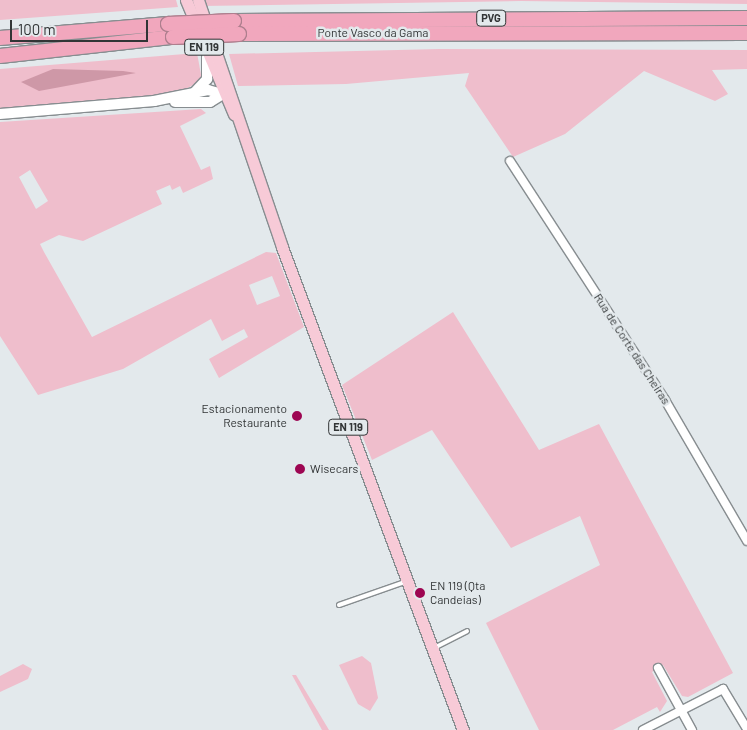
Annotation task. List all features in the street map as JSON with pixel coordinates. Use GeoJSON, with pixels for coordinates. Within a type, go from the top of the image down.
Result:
{"type":"FeatureCollection","features":[{"type":"Feature","properties":{"kind":"highway","name":"Ponte Vasco da Gama"},"geometry":{"type":"LineString","coordinates":[[0,38],[236,28],[747,18]]}},
{"type":"Feature","properties":{"kind":"highway","name":"Ponte Vasco da Gama"},"geometry":{"type":"LineString","coordinates":[[236,28],[747,33]]}},
{"type":"Feature","properties":{"kind":"highway","name":"Ponte Vasco da Gama"},"geometry":{"type":"LineString","coordinates":[[0,56],[170,31]]}},
{"type":"Feature","properties":{"kind":"main road","name":"EN 119"},"geometry":{"type":"LineString","coordinates":[[186,0],[207,54],[227,92]]}},
{"type":"Feature","properties":{"kind":"main road","name":"EN 119"},"geometry":{"type":"LineString","coordinates":[[198,0],[227,92],[463,730]]}},
{"type":"Feature","properties":{"kind":"main road"},"geometry":{"type":"LineString","coordinates":[[190,94],[207,80],[207,54]]}},
{"type":"Feature","properties":{"kind":"main road"},"geometry":{"type":"LineString","coordinates":[[154,101],[208,90],[227,92]]}},
{"type":"Feature","properties":{"kind":"main road"},"geometry":{"type":"LineString","coordinates":[[0,114],[154,101],[210,102],[227,92]]}},
{"type":"Feature","properties":{"kind":"street","name":"Rua de Corte das Cheiras"},"geometry":{"type":"LineString","coordinates":[[510,161],[665,400],[747,541]]}},
{"type":"Feature","properties":{"kind":"street"},"geometry":{"type":"LineString","coordinates":[[658,668],[692,730]]}},
{"type":"Feature","properties":{"kind":"street"},"geometry":{"type":"LineString","coordinates":[[643,730],[718,690],[728,695],[747,729]]}},
{"type":"Feature","properties":{"kind":"lane"},"geometry":{"type":"LineString","coordinates":[[339,605],[407,581]]}},
{"type":"Feature","properties":{"kind":"lane"},"geometry":{"type":"LineString","coordinates":[[432,649],[467,631]]}},
{"type":"Feature","properties":{"kind":"shaded area"},"geometry":{"type":"Polygon","coordinates":[[[0,0],[176,0],[178,7],[0,20],[0,0]]]}},
{"type":"Feature","properties":{"kind":"shaded area"},"geometry":{"type":"Polygon","coordinates":[[[198,0],[747,0],[747,4],[521,1],[200,6],[198,0]]]}},
{"type":"Feature","properties":{"kind":"shaded area"},"geometry":{"type":"Polygon","coordinates":[[[439,49],[747,50],[747,69],[712,70],[728,94],[715,101],[644,71],[565,134],[513,157],[465,86],[469,73],[346,84],[238,86],[229,54],[439,49]]]}},
{"type":"Feature","properties":{"kind":"shaded area"},"geometry":{"type":"Polygon","coordinates":[[[197,53],[202,80],[177,94],[0,110],[0,69],[197,53]]]}},
{"type":"Feature","properties":{"kind":"shaded area"},"geometry":{"type":"Polygon","coordinates":[[[53,69],[136,73],[39,91],[21,82],[53,69]]]}},
{"type":"Feature","properties":{"kind":"shaded area"},"geometry":{"type":"Polygon","coordinates":[[[201,109],[206,113],[180,126],[201,170],[210,166],[213,179],[183,193],[180,186],[172,190],[170,185],[156,191],[162,204],[83,241],[59,235],[40,244],[92,337],[266,252],[276,253],[304,327],[219,378],[209,359],[248,337],[244,329],[222,341],[211,319],[123,369],[38,395],[0,336],[0,122],[201,109]],[[30,170],[19,177],[36,209],[48,201],[30,170]],[[272,276],[249,285],[257,305],[280,296],[272,276]]]}},
{"type":"Feature","properties":{"kind":"shaded area"},"geometry":{"type":"Polygon","coordinates":[[[453,312],[539,450],[599,424],[733,673],[688,697],[682,696],[663,665],[652,672],[667,701],[660,712],[657,707],[613,730],[539,730],[486,623],[600,565],[580,516],[511,548],[432,430],[372,460],[342,385],[453,312]]]}},
{"type":"Feature","properties":{"kind":"shaded area"},"geometry":{"type":"Polygon","coordinates":[[[362,656],[371,663],[378,698],[370,711],[358,704],[339,665],[362,656]]]}},
{"type":"Feature","properties":{"kind":"shaded area"},"geometry":{"type":"Polygon","coordinates":[[[23,664],[32,669],[28,679],[0,692],[0,676],[23,664]]]}},
{"type":"Feature","properties":{"kind":"shaded area"},"geometry":{"type":"Polygon","coordinates":[[[292,675],[296,675],[329,730],[322,730],[292,675]]]}},
{"type":"Feature","properties":{"kind":"place","name":"Estacionamento Restaurante"},"geometry":{"type":"Point","coordinates":[297,416]}},
{"type":"Feature","properties":{"kind":"place","name":"Wisecars"},"geometry":{"type":"Point","coordinates":[300,469]}},
{"type":"Feature","properties":{"kind":"place","name":"EN 119 (Qta Candeias)"},"geometry":{"type":"Point","coordinates":[420,593]}}]}
